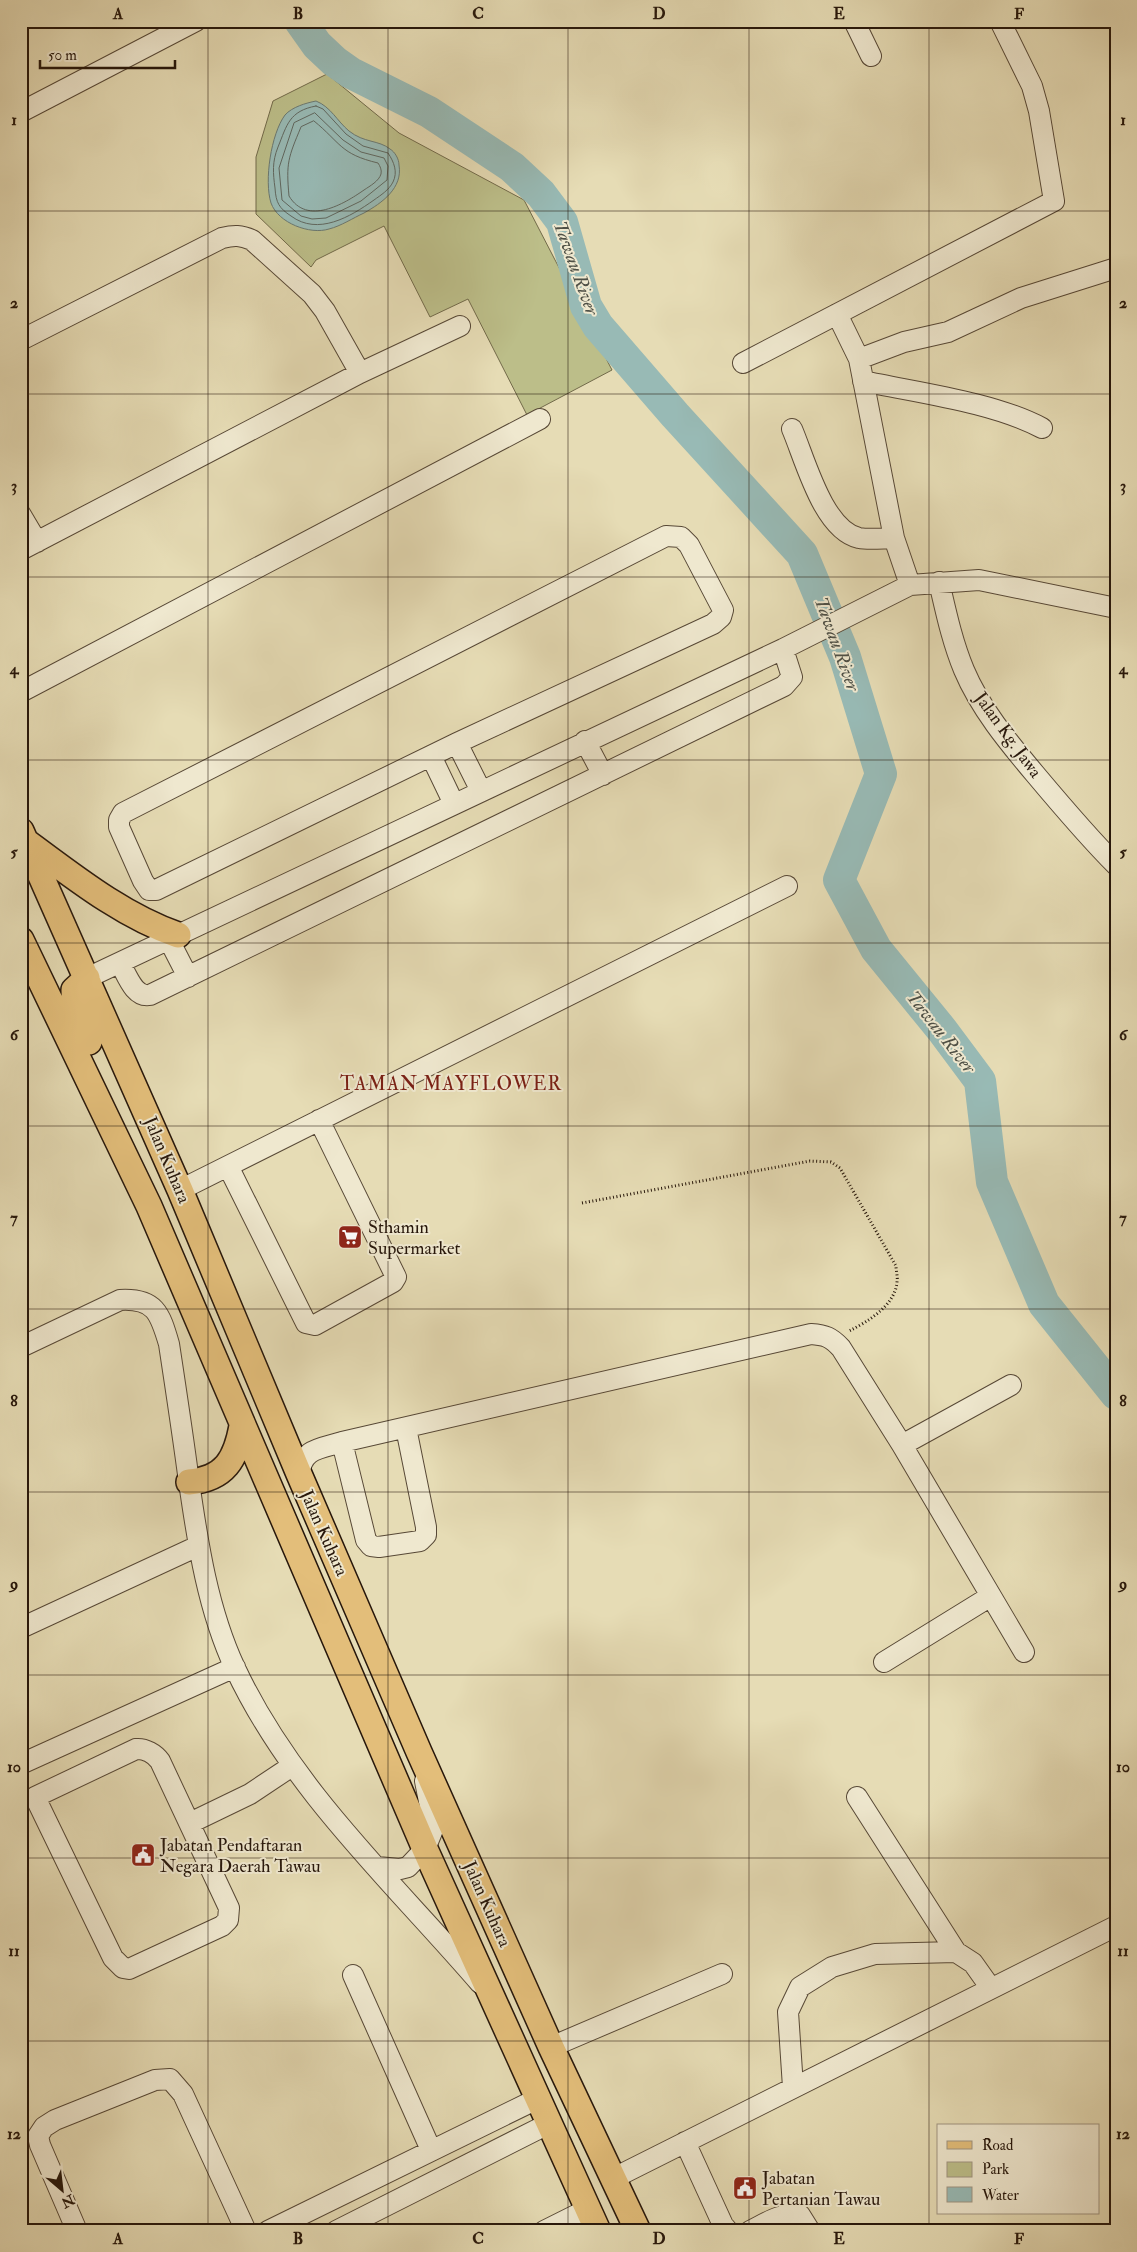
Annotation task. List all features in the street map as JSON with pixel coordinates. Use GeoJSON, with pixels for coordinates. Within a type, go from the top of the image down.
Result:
{"type":"FeatureCollection","features":[{"type":"Feature","properties":{"kind":"main road"},"geometry":{"type":"LineString","coordinates":[[24,837],[81,882],[173,937]]}},
{"type":"Feature","properties":{"kind":"main road","name":"Jalan Kuhara"},"geometry":{"type":"LineString","coordinates":[[24,837],[180,1190],[299,1474],[420,1752],[551,2047],[638,2231]]}},
{"type":"Feature","properties":{"kind":"main road","name":"Jalan Kuhara"},"geometry":{"type":"LineString","coordinates":[[22,945],[91,1084],[181,1277],[242,1426],[425,1849],[598,2231]]}},
{"type":"Feature","properties":{"kind":"main road"},"geometry":{"type":"LineString","coordinates":[[87,978],[74,990],[75,1012],[95,1054],[98,1070],[91,1084]]}},
{"type":"Feature","properties":{"kind":"main road"},"geometry":{"type":"LineString","coordinates":[[189,1482],[205,1481],[219,1474],[231,1460],[239,1446],[242,1426]]}},
{"type":"Feature","properties":{"kind":"street"},"geometry":{"type":"LineString","coordinates":[[21,112],[196,21]]}},
{"type":"Feature","properties":{"kind":"street"},"geometry":{"type":"LineString","coordinates":[[854,21],[871,56]]}},
{"type":"Feature","properties":{"kind":"street"},"geometry":{"type":"LineString","coordinates":[[743,363],[1054,201],[1039,111],[1032,86],[1000,21]]}},
{"type":"Feature","properties":{"kind":"street"},"geometry":{"type":"LineString","coordinates":[[21,340],[222,238],[238,236],[252,240],[312,294],[325,311],[360,373]]}},
{"type":"Feature","properties":{"kind":"street"},"geometry":{"type":"LineString","coordinates":[[859,359],[904,342],[948,332],[1021,298],[1116,268]]}},
{"type":"Feature","properties":{"kind":"street"},"geometry":{"type":"LineString","coordinates":[[837,314],[859,359],[894,538],[910,585]]}},
{"type":"Feature","properties":{"kind":"street"},"geometry":{"type":"LineString","coordinates":[[21,515],[29,546],[360,373],[460,326]]}},
{"type":"Feature","properties":{"kind":"street"},"geometry":{"type":"LineString","coordinates":[[864,381],[1024,418],[1042,428]]}},
{"type":"Feature","properties":{"kind":"street"},"geometry":{"type":"LineString","coordinates":[[21,692],[540,418]]}},
{"type":"Feature","properties":{"kind":"street"},"geometry":{"type":"LineString","coordinates":[[792,429],[824,506],[842,528],[859,538],[894,538]]}},
{"type":"Feature","properties":{"kind":"street"},"geometry":{"type":"LineString","coordinates":[[666,536],[681,537],[689,545],[723,610],[721,617],[713,624],[457,743],[156,890],[149,890],[143,881],[119,827],[119,820],[123,813],[666,536]]}},
{"type":"Feature","properties":{"kind":"street"},"geometry":{"type":"LineString","coordinates":[[87,978],[783,649],[820,628],[910,585],[979,580],[1116,608]]}},
{"type":"Feature","properties":{"kind":"street","name":"Jalan Kg. Jawa"},"geometry":{"type":"LineString","coordinates":[[939,582],[951,637],[965,672],[985,708],[1012,746],[1068,814],[1116,865]]}},
{"type":"Feature","properties":{"kind":"street"},"geometry":{"type":"LineString","coordinates":[[120,963],[138,994],[143,996],[188,977],[784,686],[792,677],[783,649]]}},
{"type":"Feature","properties":{"kind":"street"},"geometry":{"type":"LineString","coordinates":[[585,741],[603,775]]}},
{"type":"Feature","properties":{"kind":"street"},"geometry":{"type":"LineString","coordinates":[[457,743],[480,791]]}},
{"type":"Feature","properties":{"kind":"street"},"geometry":{"type":"LineString","coordinates":[[431,756],[454,804]]}},
{"type":"Feature","properties":{"kind":"street"},"geometry":{"type":"LineString","coordinates":[[180,1190],[787,886]]}},
{"type":"Feature","properties":{"kind":"street"},"geometry":{"type":"LineString","coordinates":[[173,937],[188,977]]}},
{"type":"Feature","properties":{"kind":"street"},"geometry":{"type":"LineString","coordinates":[[228,1166],[306,1323],[315,1325],[393,1282],[396,1276],[319,1120]]}},
{"type":"Feature","properties":{"kind":"street"},"geometry":{"type":"LineString","coordinates":[[21,1347],[120,1300],[138,1299],[153,1307],[162,1321],[169,1344],[198,1546],[210,1599],[235,1668],[259,1714],[292,1766],[320,1802],[490,1996]]}},
{"type":"Feature","properties":{"kind":"street"},"geometry":{"type":"LineString","coordinates":[[299,1474],[301,1463],[306,1455],[313,1450],[342,1442],[811,1334],[824,1335],[833,1339],[841,1348],[902,1445],[1024,1652]]}},
{"type":"Feature","properties":{"kind":"street"},"geometry":{"type":"LineString","coordinates":[[902,1445],[1012,1385]]}},
{"type":"Feature","properties":{"kind":"street"},"geometry":{"type":"LineString","coordinates":[[342,1442],[366,1540],[371,1546],[379,1547],[420,1540],[426,1535],[426,1527],[406,1428]]}},
{"type":"Feature","properties":{"kind":"street"},"geometry":{"type":"LineString","coordinates":[[21,1628],[198,1546]]}},
{"type":"Feature","properties":{"kind":"street"},"geometry":{"type":"LineString","coordinates":[[884,1662],[991,1596]]}},
{"type":"Feature","properties":{"kind":"street"},"geometry":{"type":"LineString","coordinates":[[21,1764],[235,1668]]}},
{"type":"Feature","properties":{"kind":"street"},"geometry":{"type":"LineString","coordinates":[[140,1749],[154,1755],[160,1761],[227,1901],[229,1908],[228,1920],[222,1926],[136,1968],[123,1968],[113,1958],[28,1800],[140,1749]]}},
{"type":"Feature","properties":{"kind":"street"},"geometry":{"type":"LineString","coordinates":[[378,1867],[400,1869],[408,1867],[425,1849],[434,1827],[420,1752]]}},
{"type":"Feature","properties":{"kind":"street"},"geometry":{"type":"LineString","coordinates":[[190,1823],[250,1794],[292,1766]]}},
{"type":"Feature","properties":{"kind":"street"},"geometry":{"type":"LineString","coordinates":[[857,1797],[956,1952],[973,1963],[990,1987]]}},
{"type":"Feature","properties":{"kind":"street"},"geometry":{"type":"LineString","coordinates":[[612,2179],[990,1987],[1116,1926]]}},
{"type":"Feature","properties":{"kind":"street"},"geometry":{"type":"LineString","coordinates":[[793,2087],[788,2012],[800,1987],[832,1967],[875,1954],[956,1952]]}},
{"type":"Feature","properties":{"kind":"street"},"geometry":{"type":"LineString","coordinates":[[551,2047],[722,1974]]}},
{"type":"Feature","properties":{"kind":"street"},"geometry":{"type":"LineString","coordinates":[[353,1975],[431,2150]]}},
{"type":"Feature","properties":{"kind":"street"},"geometry":{"type":"LineString","coordinates":[[77,2231],[38,2136],[44,2127],[55,2120],[155,2080],[170,2079],[183,2094],[246,2231]]}},
{"type":"Feature","properties":{"kind":"street"},"geometry":{"type":"LineString","coordinates":[[268,2231],[537,2099]]}},
{"type":"Feature","properties":{"kind":"street"},"geometry":{"type":"LineString","coordinates":[[336,2231],[548,2124]]}},
{"type":"Feature","properties":{"kind":"street"},"geometry":{"type":"LineString","coordinates":[[686,2142],[723,2225],[728,2231]]}},
{"type":"Feature","properties":{"kind":"street"},"geometry":{"type":"LineString","coordinates":[[544,2231],[588,2209]]}},
{"type":"Feature","properties":{"kind":"street"},"geometry":{"type":"LineString","coordinates":[[750,2231],[784,2214],[800,2215],[810,2231]]}},
{"type":"Feature","properties":{"kind":"path"},"geometry":{"type":"LineString","coordinates":[[582,1203],[810,1161],[831,1162],[840,1168],[896,1266],[898,1282],[892,1297],[870,1321],[833,1339]]}},
{"type":"Feature","properties":{"kind":"green space"},"geometry":{"type":"Polygon","coordinates":[[[327,74],[399,133],[524,200],[612,370],[527,415],[468,299],[430,317],[384,226],[316,260],[311,267],[256,214],[256,157],[273,101],[327,74]]]}},
{"type":"Feature","properties":{"kind":"water"},"geometry":{"type":"Polygon","coordinates":[[[316,101],[326,107],[355,135],[392,150],[398,160],[399,173],[398,181],[394,188],[378,205],[333,228],[321,230],[304,229],[287,222],[280,216],[271,203],[268,183],[270,158],[280,123],[291,110],[316,101]]]}},
{"type":"Feature","properties":{"kind":"waterway","name":"Tawau River"},"geometry":{"type":"LineString","coordinates":[[300,21],[317,45],[334,61],[351,73],[429,112],[512,167],[541,194],[562,222],[586,306],[598,326],[675,415],[802,554],[845,657],[881,774],[839,880],[876,949],[942,1030],[980,1081],[992,1182],[1044,1304],[1116,1394]]}},
{"type":"Feature","properties":{"kind":"place","name":"Sthamin Supermarket"},"geometry":{"type":"Point","coordinates":[350,1237]}},
{"type":"Feature","properties":{"kind":"place","name":"Jabatan Pendaftaran Negara Daerah Tawau"},"geometry":{"type":"Point","coordinates":[143,1855]}},
{"type":"Feature","properties":{"kind":"place","name":"Jabatan Pertanian Tawau"},"geometry":{"type":"Point","coordinates":[745,2188]}},
{"type":"Feature","properties":{"kind":"district","name":"TAMAN MAYFLOWER"},"geometry":{"type":"Point","coordinates":[451,1084]}}]}
